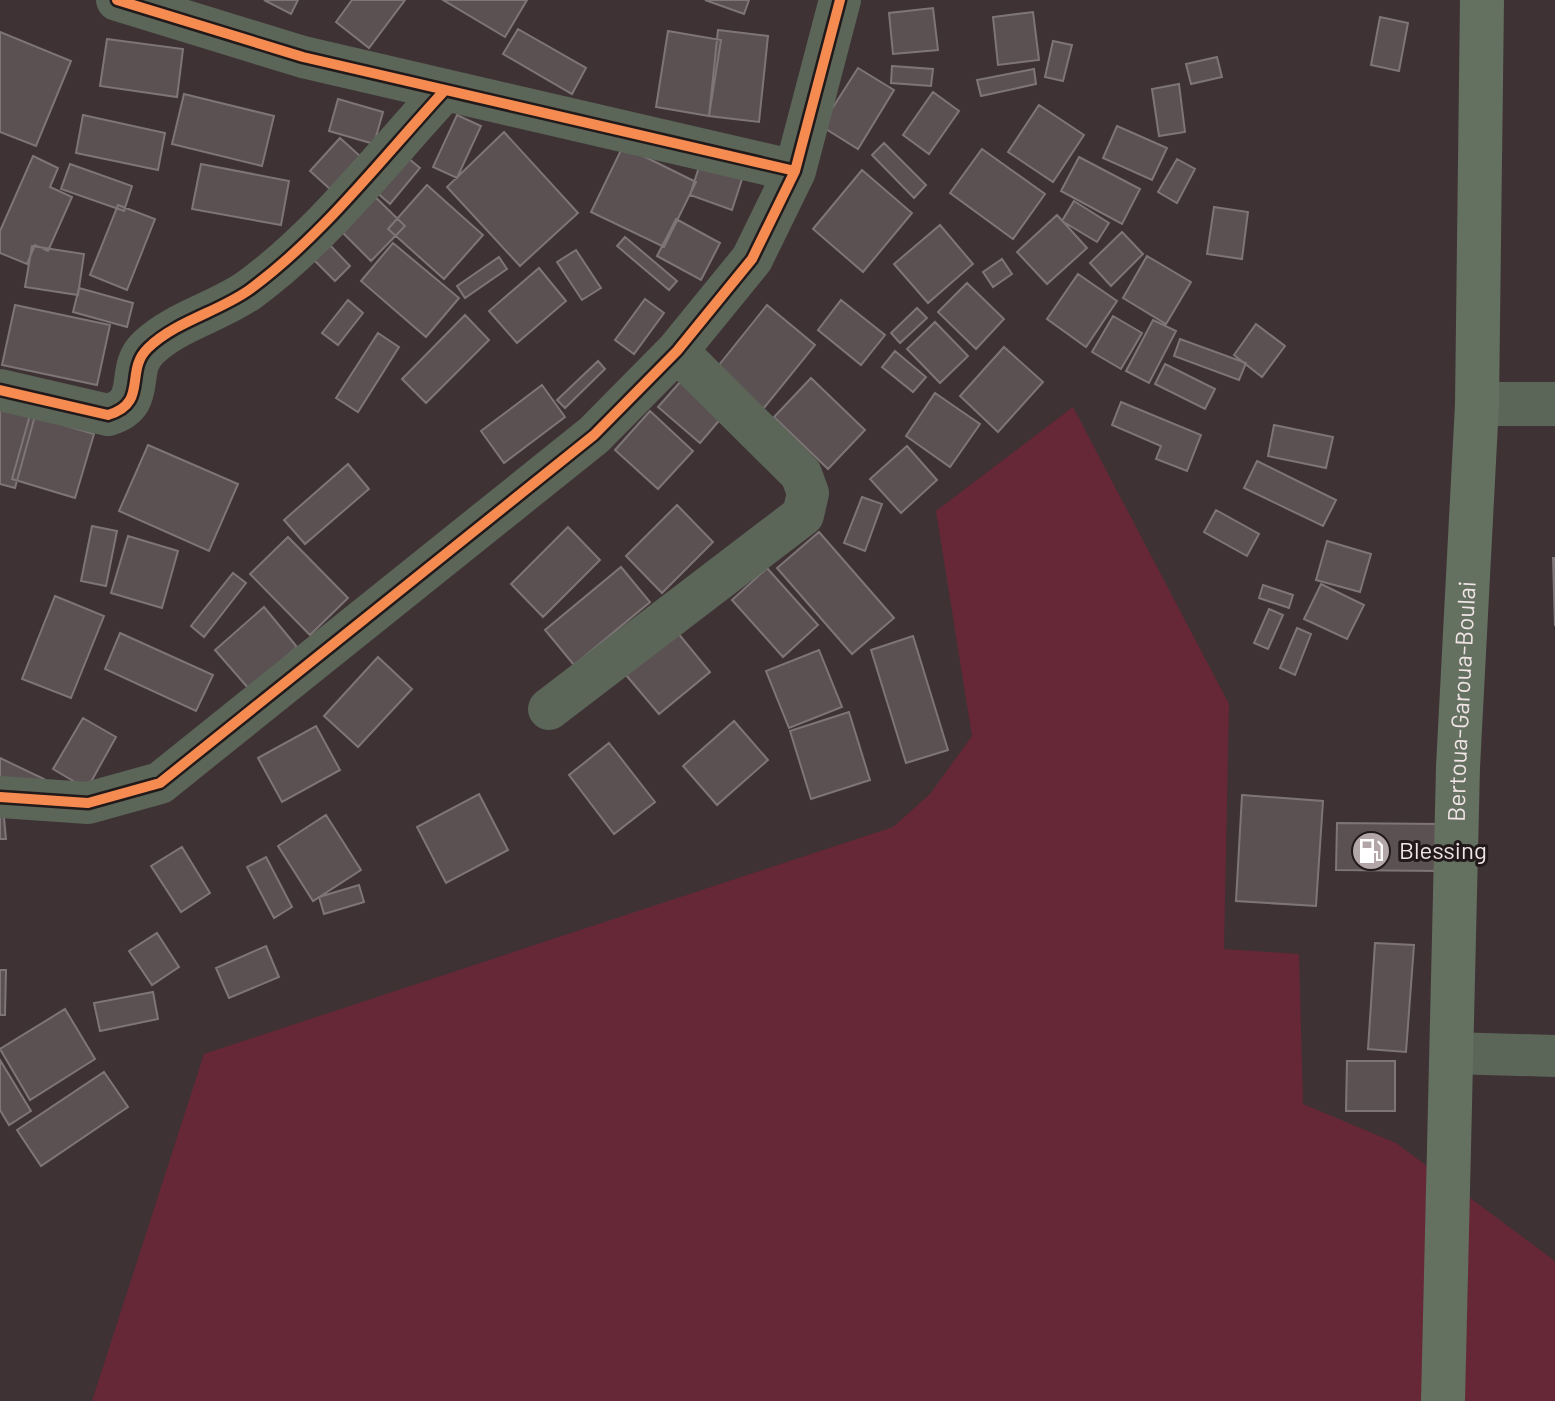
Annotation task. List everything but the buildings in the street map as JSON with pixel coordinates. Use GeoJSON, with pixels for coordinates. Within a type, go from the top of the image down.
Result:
{"type":"FeatureCollection","features":[{"type":"Feature","properties":{"kind":"highway","name":"Bertoua-Garoua-Boulai"},"geometry":{"type":"LineString","coordinates":[[1443,1401],[1458,767],[1477,404],[1482,0]]}},
{"type":"Feature","properties":{"kind":"street"},"geometry":{"type":"LineString","coordinates":[[117,0],[303,57],[795,171]]}},
{"type":"Feature","properties":{"kind":"street"},"geometry":{"type":"LineString","coordinates":[[0,797],[88,803],[160,783],[594,435],[677,351],[752,259],[795,171],[840,0]]}},
{"type":"Feature","properties":{"kind":"street"},"geometry":{"type":"LineString","coordinates":[[0,390],[108,415],[123,411],[132,400],[138,363],[147,348],[247,292],[302,246],[445,90]]}},
{"type":"Feature","properties":{"kind":"street"},"geometry":{"type":"LineString","coordinates":[[549,709],[803,515],[808,493],[801,474],[677,351]]}},
{"type":"Feature","properties":{"kind":"street"},"geometry":{"type":"LineString","coordinates":[[1477,404],[1555,404]]}},
{"type":"Feature","properties":{"kind":"street"},"geometry":{"type":"LineString","coordinates":[[1451,1053],[1555,1056]]}},
{"type":"Feature","properties":{"kind":"shaded area"},"geometry":{"type":"Polygon","coordinates":[[[1073,407],[1229,704],[1224,949],[1299,954],[1303,1104],[1396,1143],[1555,1261],[1555,1401],[92,1401],[204,1054],[893,827],[930,794],[972,736],[936,511],[1073,407]]]}},
{"type":"Feature","properties":{"kind":"cycle path"},"geometry":{"type":"LineString","coordinates":[[117,0],[303,57],[795,171]]}},
{"type":"Feature","properties":{"kind":"cycle path"},"geometry":{"type":"LineString","coordinates":[[0,797],[88,803],[160,783],[594,435],[677,351],[752,259],[795,171],[840,0]]}},
{"type":"Feature","properties":{"kind":"cycle path"},"geometry":{"type":"LineString","coordinates":[[0,390],[108,415],[121,410],[132,395],[137,366],[148,348],[171,331],[237,298],[276,269],[327,221],[445,90]]}},
{"type":"Feature","properties":{"kind":"place","name":"Blessing"},"geometry":{"type":"Point","coordinates":[1371,851]}}]}
